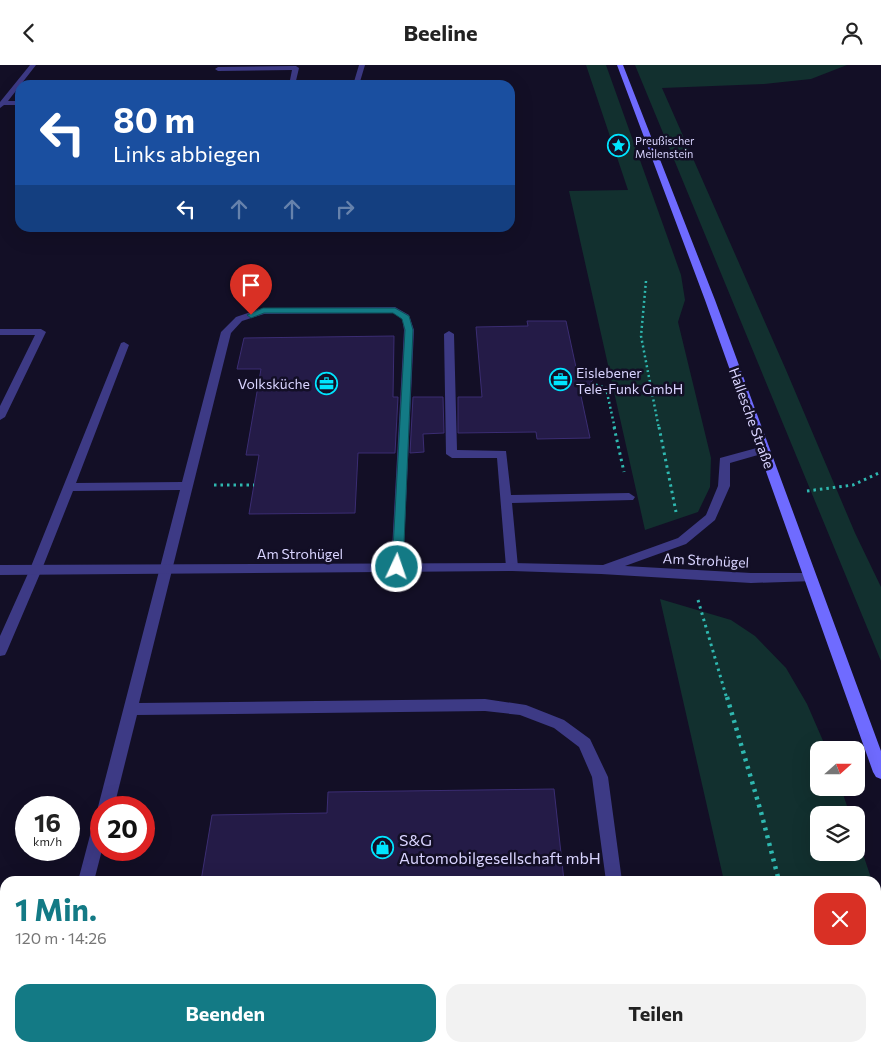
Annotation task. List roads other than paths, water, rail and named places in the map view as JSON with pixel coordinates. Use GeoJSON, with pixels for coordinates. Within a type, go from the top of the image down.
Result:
{"type":"FeatureCollection","features":[{"type":"Feature","properties":{"kind":"main road","name":"Hallesche Straße"},"geometry":{"type":"LineString","coordinates":[[620,65],[710,300],[881,772]]}},
{"type":"Feature","properties":{"kind":"street"},"geometry":{"type":"LineString","coordinates":[[21,80],[33,65]]}},
{"type":"Feature","properties":{"kind":"street"},"geometry":{"type":"LineString","coordinates":[[358,80],[362,65]]}},
{"type":"Feature","properties":{"kind":"street"},"geometry":{"type":"LineString","coordinates":[[218,69],[296,68],[293,80]]}},
{"type":"Feature","properties":{"kind":"street"},"geometry":{"type":"LineString","coordinates":[[1,104],[15,87]]}},
{"type":"Feature","properties":{"kind":"street"},"geometry":{"type":"LineString","coordinates":[[1,104],[15,103]]}},
{"type":"Feature","properties":{"kind":"street"},"geometry":{"type":"LineString","coordinates":[[109,796],[226,332],[239,319],[263,311],[395,310],[406,317],[409,330],[397,567]]}},
{"type":"Feature","properties":{"kind":"street"},"geometry":{"type":"LineString","coordinates":[[0,332],[41,332],[0,417]]}},
{"type":"Feature","properties":{"kind":"street"},"geometry":{"type":"LineString","coordinates":[[449,334],[452,454],[502,455],[512,567]]}},
{"type":"Feature","properties":{"kind":"street"},"geometry":{"type":"LineString","coordinates":[[0,651],[36,569],[124,345]]}},
{"type":"Feature","properties":{"kind":"street","name":"Am Strohügel"},"geometry":{"type":"LineString","coordinates":[[601,569],[682,541],[711,517],[724,486],[724,461],[764,450]]}},
{"type":"Feature","properties":{"kind":"street"},"geometry":{"type":"LineString","coordinates":[[68,487],[188,486]]}},
{"type":"Feature","properties":{"kind":"street"},"geometry":{"type":"LineString","coordinates":[[506,499],[629,497]]}},
{"type":"Feature","properties":{"kind":"street","name":"Am Strohügel"},"geometry":{"type":"LineString","coordinates":[[0,570],[512,567],[601,569],[752,578],[810,578]]}},
{"type":"Feature","properties":{"kind":"street"},"geometry":{"type":"LineString","coordinates":[[131,709],[485,705],[520,709],[559,724],[585,743],[600,777],[613,876]]}},
{"type":"Feature","properties":{"kind":"street"},"geometry":{"type":"LineString","coordinates":[[87,876],[91,861]]}},
{"type":"Feature","properties":{"kind":"place","name":"Preußischer Meilenstein"},"geometry":{"type":"Point","coordinates":[619,146]}},
{"type":"Feature","properties":{"kind":"place","name":"Eislebener Tele-Funk GmbH"},"geometry":{"type":"Point","coordinates":[560,380]}},
{"type":"Feature","properties":{"kind":"place","name":"Volksküche"},"geometry":{"type":"Point","coordinates":[326,383]}},
{"type":"Feature","properties":{"kind":"place","name":"S&G Automobilgesellschaft mbH"},"geometry":{"type":"Point","coordinates":[383,848]}}]}
